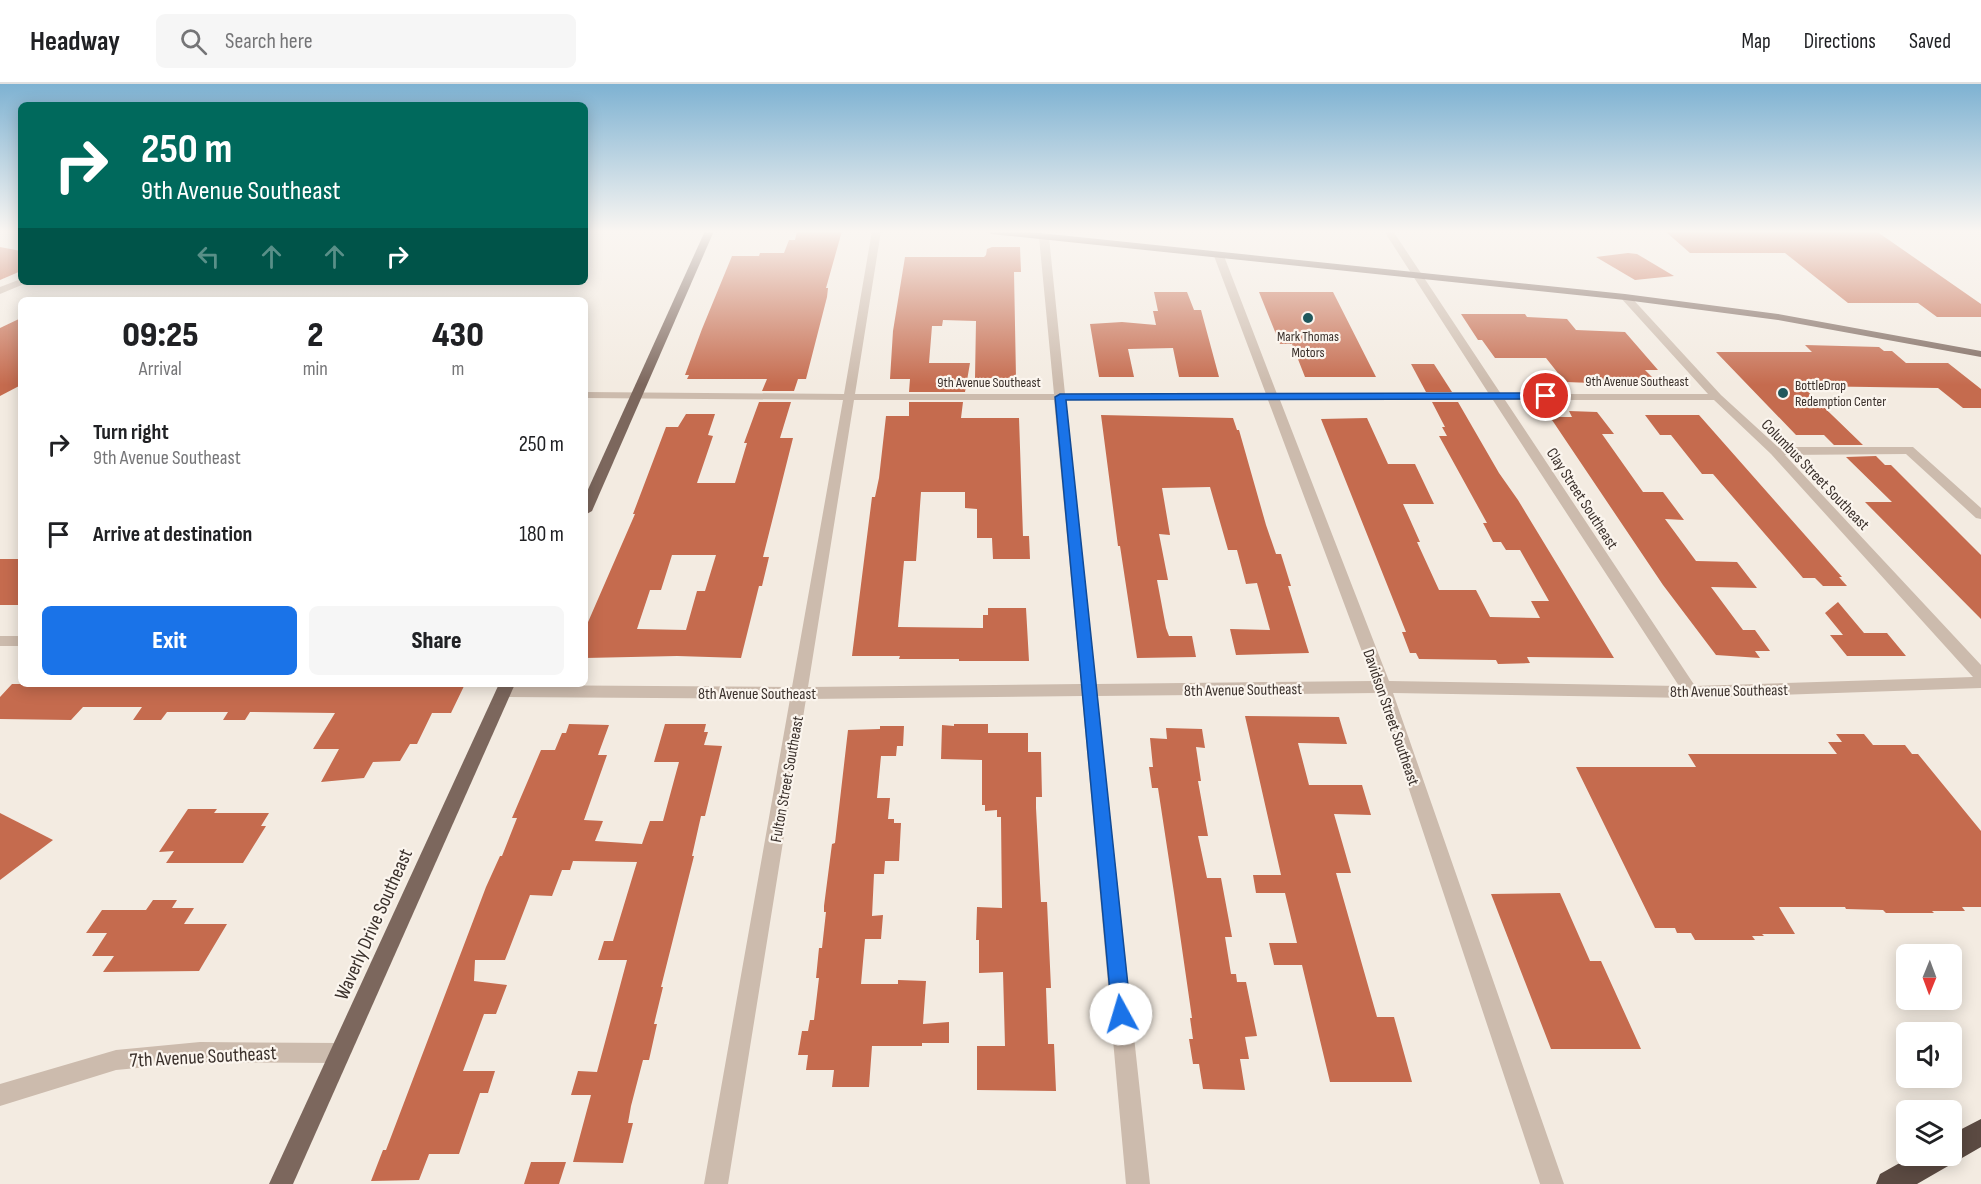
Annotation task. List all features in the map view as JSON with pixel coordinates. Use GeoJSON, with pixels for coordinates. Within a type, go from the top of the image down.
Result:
{"type":"FeatureCollection","features":[{"type":"Feature","properties":{"kind":"highway"},"geometry":{"type":"LineString","coordinates":[[1962,1143],[1981,1132]]}},
{"type":"Feature","properties":{"kind":"highway"},"geometry":{"type":"LineString","coordinates":[[1890,1184],[1922,1166]]}},
{"type":"Feature","properties":{"kind":"main road"},"geometry":{"type":"LineString","coordinates":[[588,504],[687,282]]}},
{"type":"Feature","properties":{"kind":"main road"},"geometry":{"type":"LineString","coordinates":[[1487,282],[1779,317],[1981,354]]}},
{"type":"Feature","properties":{"kind":"main road","name":"Waverly Drive Southeast"},"geometry":{"type":"LineString","coordinates":[[281,1184],[506,687]]}},
{"type":"Feature","properties":{"kind":"street","name":"Fulton Street Southeast"},"geometry":{"type":"LineString","coordinates":[[716,1184],[801,693],[869,282]]}},
{"type":"Feature","properties":{"kind":"street"},"geometry":{"type":"LineString","coordinates":[[1049,282],[1138,1184]]}},
{"type":"Feature","properties":{"kind":"street","name":"Davidson Street Southeast"},"geometry":{"type":"LineString","coordinates":[[1229,282],[1383,687],[1552,1184]]}},
{"type":"Feature","properties":{"kind":"street","name":"Clay Street Southeast"},"geometry":{"type":"LineString","coordinates":[[1423,282],[1691,692]]}},
{"type":"Feature","properties":{"kind":"street"},"geometry":{"type":"LineString","coordinates":[[0,291],[18,283]]}},
{"type":"Feature","properties":{"kind":"street","name":"Columbus Street Southeast"},"geometry":{"type":"LineString","coordinates":[[1625,297],[1718,396],[1775,451],[1981,675]]}},
{"type":"Feature","properties":{"kind":"street","name":"9th Avenue Southeast"},"geometry":{"type":"LineString","coordinates":[[588,395],[636,397],[1718,396]]}},
{"type":"Feature","properties":{"kind":"street"},"geometry":{"type":"LineString","coordinates":[[1775,451],[1908,450],[1981,515]]}},
{"type":"Feature","properties":{"kind":"street"},"geometry":{"type":"LineString","coordinates":[[0,641],[18,641]]}},
{"type":"Feature","properties":{"kind":"street","name":"8th Avenue Southeast"},"geometry":{"type":"LineString","coordinates":[[506,687],[801,693],[1383,687],[1691,692],[1981,682]]}},
{"type":"Feature","properties":{"kind":"street","name":"7th Avenue Southeast"},"geometry":{"type":"LineString","coordinates":[[0,1095],[116,1060],[200,1052],[339,1053]]}},
{"type":"Feature","properties":{"kind":"building"},"geometry":{"type":"Polygon","coordinates":[[[721,282],[828,282],[827,297],[806,379],[798,379],[794,391],[762,391],[767,379],[687,379],[689,375],[685,375],[721,282]]]}},
{"type":"Feature","properties":{"kind":"building"},"geometry":{"type":"Polygon","coordinates":[[[901,282],[1014,282],[1016,378],[975,378],[976,321],[943,320],[942,326],[932,326],[929,363],[970,363],[965,392],[909,392],[910,379],[890,379],[893,331],[901,282]]]}},
{"type":"Feature","properties":{"kind":"building"},"geometry":{"type":"Polygon","coordinates":[[[1822,282],[1950,282],[1981,304],[1981,317],[1937,317],[1918,303],[1848,303],[1822,282]]]}},
{"type":"Feature","properties":{"kind":"building"},"geometry":{"type":"Polygon","coordinates":[[[1154,292],[1187,292],[1194,310],[1201,310],[1219,377],[1179,377],[1173,348],[1128,349],[1134,377],[1099,377],[1090,324],[1122,322],[1156,325],[1153,311],[1158,311],[1154,292]]]}},
{"type":"Feature","properties":{"kind":"building","name":"Mark Thomas Motors"},"geometry":{"type":"Polygon","coordinates":[[[1259,292],[1333,292],[1376,377],[1305,377],[1292,344],[1280,344],[1259,292]]]}},
{"type":"Feature","properties":{"kind":"building"},"geometry":{"type":"Polygon","coordinates":[[[1461,314],[1525,314],[1527,317],[1567,319],[1576,330],[1625,332],[1658,370],[1645,370],[1654,379],[1618,379],[1621,384],[1565,382],[1546,358],[1495,358],[1482,340],[1478,340],[1461,314]]]}},
{"type":"Feature","properties":{"kind":"building"},"geometry":{"type":"Polygon","coordinates":[[[18,319],[18,387],[0,396],[0,328],[18,319]]]}},
{"type":"Feature","properties":{"kind":"building"},"geometry":{"type":"Polygon","coordinates":[[[1805,345],[1879,347],[1884,351],[1892,351],[1906,363],[1948,363],[1981,389],[1981,408],[1963,408],[1938,388],[1802,386],[1863,445],[1834,445],[1824,435],[1796,435],[1716,352],[1812,352],[1805,345]]]}},
{"type":"Feature","properties":{"kind":"building"},"geometry":{"type":"Polygon","coordinates":[[[1411,364],[1434,364],[1452,392],[1426,392],[1411,364]]]}},
{"type":"Feature","properties":{"kind":"building"},"geometry":{"type":"Polygon","coordinates":[[[759,402],[791,402],[780,438],[793,438],[763,557],[769,557],[762,586],[759,586],[741,658],[677,656],[588,658],[588,622],[635,514],[633,514],[666,427],[678,427],[686,414],[715,414],[708,435],[713,436],[697,483],[735,483],[747,443],[744,443],[759,402]],[[672,555],[661,590],[650,590],[637,629],[686,630],[697,591],[705,591],[716,555],[672,555]]]}},
{"type":"Feature","properties":{"kind":"building"},"geometry":{"type":"Polygon","coordinates":[[[909,402],[963,402],[961,418],[1019,418],[1023,536],[1029,536],[1030,559],[993,559],[992,538],[977,538],[977,509],[965,508],[965,492],[921,492],[916,561],[904,561],[898,627],[983,628],[983,615],[988,615],[988,608],[1026,608],[1029,661],[959,661],[959,659],[899,659],[900,656],[852,656],[872,497],[875,497],[879,478],[886,416],[909,416],[909,402]]]}},
{"type":"Feature","properties":{"kind":"building"},"geometry":{"type":"Polygon","coordinates":[[[1432,402],[1458,402],[1499,473],[1518,500],[1614,658],[1527,657],[1530,663],[1498,664],[1496,660],[1419,659],[1416,653],[1410,653],[1402,632],[1406,632],[1321,419],[1367,418],[1388,464],[1415,464],[1434,504],[1403,504],[1439,590],[1476,590],[1490,617],[1540,618],[1531,601],[1549,601],[1520,550],[1506,550],[1501,542],[1493,542],[1483,523],[1487,523],[1439,436],[1447,436],[1442,427],[1445,427],[1432,402]]]}},
{"type":"Feature","properties":{"kind":"building"},"geometry":{"type":"Polygon","coordinates":[[[1569,411],[1597,412],[1614,434],[1602,434],[1643,492],[1663,492],[1684,520],[1665,519],[1696,561],[1737,562],[1757,588],[1711,587],[1743,630],[1755,630],[1770,651],[1755,651],[1760,658],[1716,655],[1663,585],[1550,417],[1572,417],[1569,411]]]}},
{"type":"Feature","properties":{"kind":"building"},"geometry":{"type":"Polygon","coordinates":[[[1101,415],[1233,418],[1239,430],[1276,554],[1281,554],[1291,586],[1288,586],[1309,653],[1236,655],[1230,629],[1270,630],[1257,583],[1246,584],[1237,550],[1228,550],[1210,487],[1162,488],[1170,535],[1159,534],[1168,580],[1157,580],[1166,628],[1169,636],[1192,636],[1196,657],[1137,658],[1120,546],[1118,546],[1101,415]]]}},
{"type":"Feature","properties":{"kind":"building"},"geometry":{"type":"Polygon","coordinates":[[[1645,415],[1699,415],[1842,577],[1839,577],[1847,586],[1823,586],[1815,578],[1803,578],[1713,474],[1702,474],[1671,435],[1660,435],[1645,415]]]}},
{"type":"Feature","properties":{"kind":"building"},"geometry":{"type":"Polygon","coordinates":[[[1876,456],[1885,465],[1891,465],[1981,555],[1981,619],[1865,502],[1892,502],[1846,457],[1876,456]]]}},
{"type":"Feature","properties":{"kind":"building"},"geometry":{"type":"Polygon","coordinates":[[[0,559],[18,559],[18,605],[0,605],[0,559]]]}},
{"type":"Feature","properties":{"kind":"building"},"geometry":{"type":"Polygon","coordinates":[[[1838,602],[1864,633],[1887,633],[1906,656],[1847,656],[1830,635],[1843,635],[1825,613],[1838,602]]]}},
{"type":"Feature","properties":{"kind":"building"},"geometry":{"type":"Polygon","coordinates":[[[12,684],[18,684],[18,687],[464,687],[451,713],[432,713],[417,744],[410,744],[400,761],[373,762],[364,778],[321,782],[339,749],[313,749],[335,713],[250,712],[245,720],[223,720],[228,712],[167,712],[161,720],[133,720],[142,707],[83,707],[71,720],[0,719],[0,697],[12,684]]]}},
{"type":"Feature","properties":{"kind":"building"},"geometry":{"type":"Polygon","coordinates":[[[1245,716],[1339,717],[1347,744],[1298,743],[1309,785],[1362,785],[1371,815],[1334,814],[1351,873],[1336,873],[1377,1017],[1394,1017],[1412,1082],[1330,1082],[1302,965],[1274,965],[1269,943],[1297,943],[1285,893],[1256,893],[1253,875],[1281,875],[1245,716]]]}},
{"type":"Feature","properties":{"kind":"building"},"geometry":{"type":"Polygon","coordinates":[[[569,724],[609,725],[598,755],[607,755],[584,820],[603,821],[595,841],[642,844],[650,821],[663,821],[679,762],[654,762],[665,724],[706,724],[704,732],[708,732],[704,745],[722,746],[705,816],[701,816],[692,856],[694,856],[661,987],[663,987],[654,1024],[657,1024],[649,1060],[643,1060],[631,1106],[628,1123],[633,1123],[623,1163],[573,1162],[591,1095],[571,1095],[578,1071],[597,1072],[627,960],[598,960],[604,941],[613,941],[637,862],[573,861],[570,870],[562,870],[552,896],[530,895],[505,960],[475,960],[474,981],[507,985],[496,1014],[484,1014],[463,1071],[495,1071],[488,1093],[480,1093],[459,1154],[429,1154],[419,1180],[371,1181],[383,1150],[386,1150],[486,887],[502,856],[517,818],[512,818],[541,750],[555,750],[562,733],[566,733],[569,724]]]}},
{"type":"Feature","properties":{"kind":"building"},"geometry":{"type":"Polygon","coordinates":[[[954,724],[988,724],[988,733],[1028,733],[1028,752],[1041,752],[1042,797],[1036,797],[1036,808],[1041,902],[1047,902],[1051,988],[1046,988],[1048,1044],[1054,1044],[1056,1091],[977,1090],[977,1046],[1005,1046],[1003,972],[979,973],[979,940],[976,940],[977,907],[1002,908],[1001,817],[997,817],[997,810],[985,811],[985,805],[982,805],[982,760],[941,759],[942,725],[954,726],[954,724]]]}},
{"type":"Feature","properties":{"kind":"building"},"geometry":{"type":"Polygon","coordinates":[[[880,726],[904,726],[903,746],[897,746],[896,756],[881,756],[877,798],[890,798],[888,819],[894,819],[894,823],[901,823],[899,861],[885,861],[884,874],[874,874],[872,916],[883,915],[881,939],[865,939],[861,984],[898,984],[898,980],[926,981],[923,1024],[949,1022],[949,1043],[922,1043],[922,1046],[872,1046],[869,1087],[832,1087],[834,1070],[806,1070],[808,1055],[798,1055],[802,1031],[808,1031],[810,1020],[814,1020],[819,978],[816,978],[819,948],[822,948],[826,912],[824,912],[824,906],[832,844],[835,843],[848,730],[880,729],[880,726]]]}},
{"type":"Feature","properties":{"kind":"building"},"geometry":{"type":"Polygon","coordinates":[[[1166,728],[1202,729],[1205,748],[1196,747],[1201,781],[1198,781],[1208,836],[1198,836],[1207,878],[1221,878],[1232,937],[1225,937],[1231,974],[1236,974],[1237,982],[1246,982],[1257,1036],[1245,1037],[1249,1059],[1240,1059],[1245,1090],[1203,1089],[1199,1064],[1193,1064],[1189,1039],[1193,1039],[1190,1018],[1192,1018],[1174,893],[1158,788],[1152,788],[1149,767],[1153,767],[1150,738],[1167,739],[1166,728]]]}},
{"type":"Feature","properties":{"kind":"building"},"geometry":{"type":"Polygon","coordinates":[[[1836,734],[1864,734],[1873,745],[1905,745],[1912,754],[1918,754],[1981,831],[1981,907],[1962,907],[1965,911],[1932,911],[1934,913],[1886,913],[1883,910],[1846,909],[1845,907],[1779,907],[1795,934],[1752,936],[1755,940],[1695,940],[1691,933],[1677,933],[1675,928],[1655,928],[1576,767],[1696,767],[1688,754],[1837,754],[1828,742],[1842,742],[1836,734]]]}},
{"type":"Feature","properties":{"kind":"building"},"geometry":{"type":"Polygon","coordinates":[[[188,809],[217,809],[214,813],[269,813],[261,826],[266,826],[243,863],[166,863],[174,851],[159,852],[188,809]]]}},
{"type":"Feature","properties":{"kind":"building"},"geometry":{"type":"Polygon","coordinates":[[[0,813],[53,840],[0,880],[0,813]]]}},
{"type":"Feature","properties":{"kind":"building"},"geometry":{"type":"Polygon","coordinates":[[[1560,893],[1590,961],[1601,961],[1641,1049],[1551,1049],[1491,894],[1560,893]]]}},
{"type":"Feature","properties":{"kind":"building"},"geometry":{"type":"Polygon","coordinates":[[[153,900],[177,900],[172,908],[194,908],[184,924],[227,924],[199,971],[103,972],[114,956],[92,956],[107,933],[86,933],[102,910],[146,910],[153,900]]]}},
{"type":"Feature","properties":{"kind":"building"},"geometry":{"type":"Polygon","coordinates":[[[531,1162],[566,1162],[559,1184],[524,1184],[531,1162]]]}},
{"type":"Feature","properties":{"kind":"place","name":"Mark Thomas Motors"},"geometry":{"type":"Point","coordinates":[1308,318]}},
{"type":"Feature","properties":{"kind":"place","name":"BottleDrop Redemption Center"},"geometry":{"type":"Point","coordinates":[1783,393]}},
{"type":"Feature","properties":{"kind":"route"},"geometry":{"type":"LineString","coordinates":[[1121,1014],[1060,397],[1546,396]]}}]}
